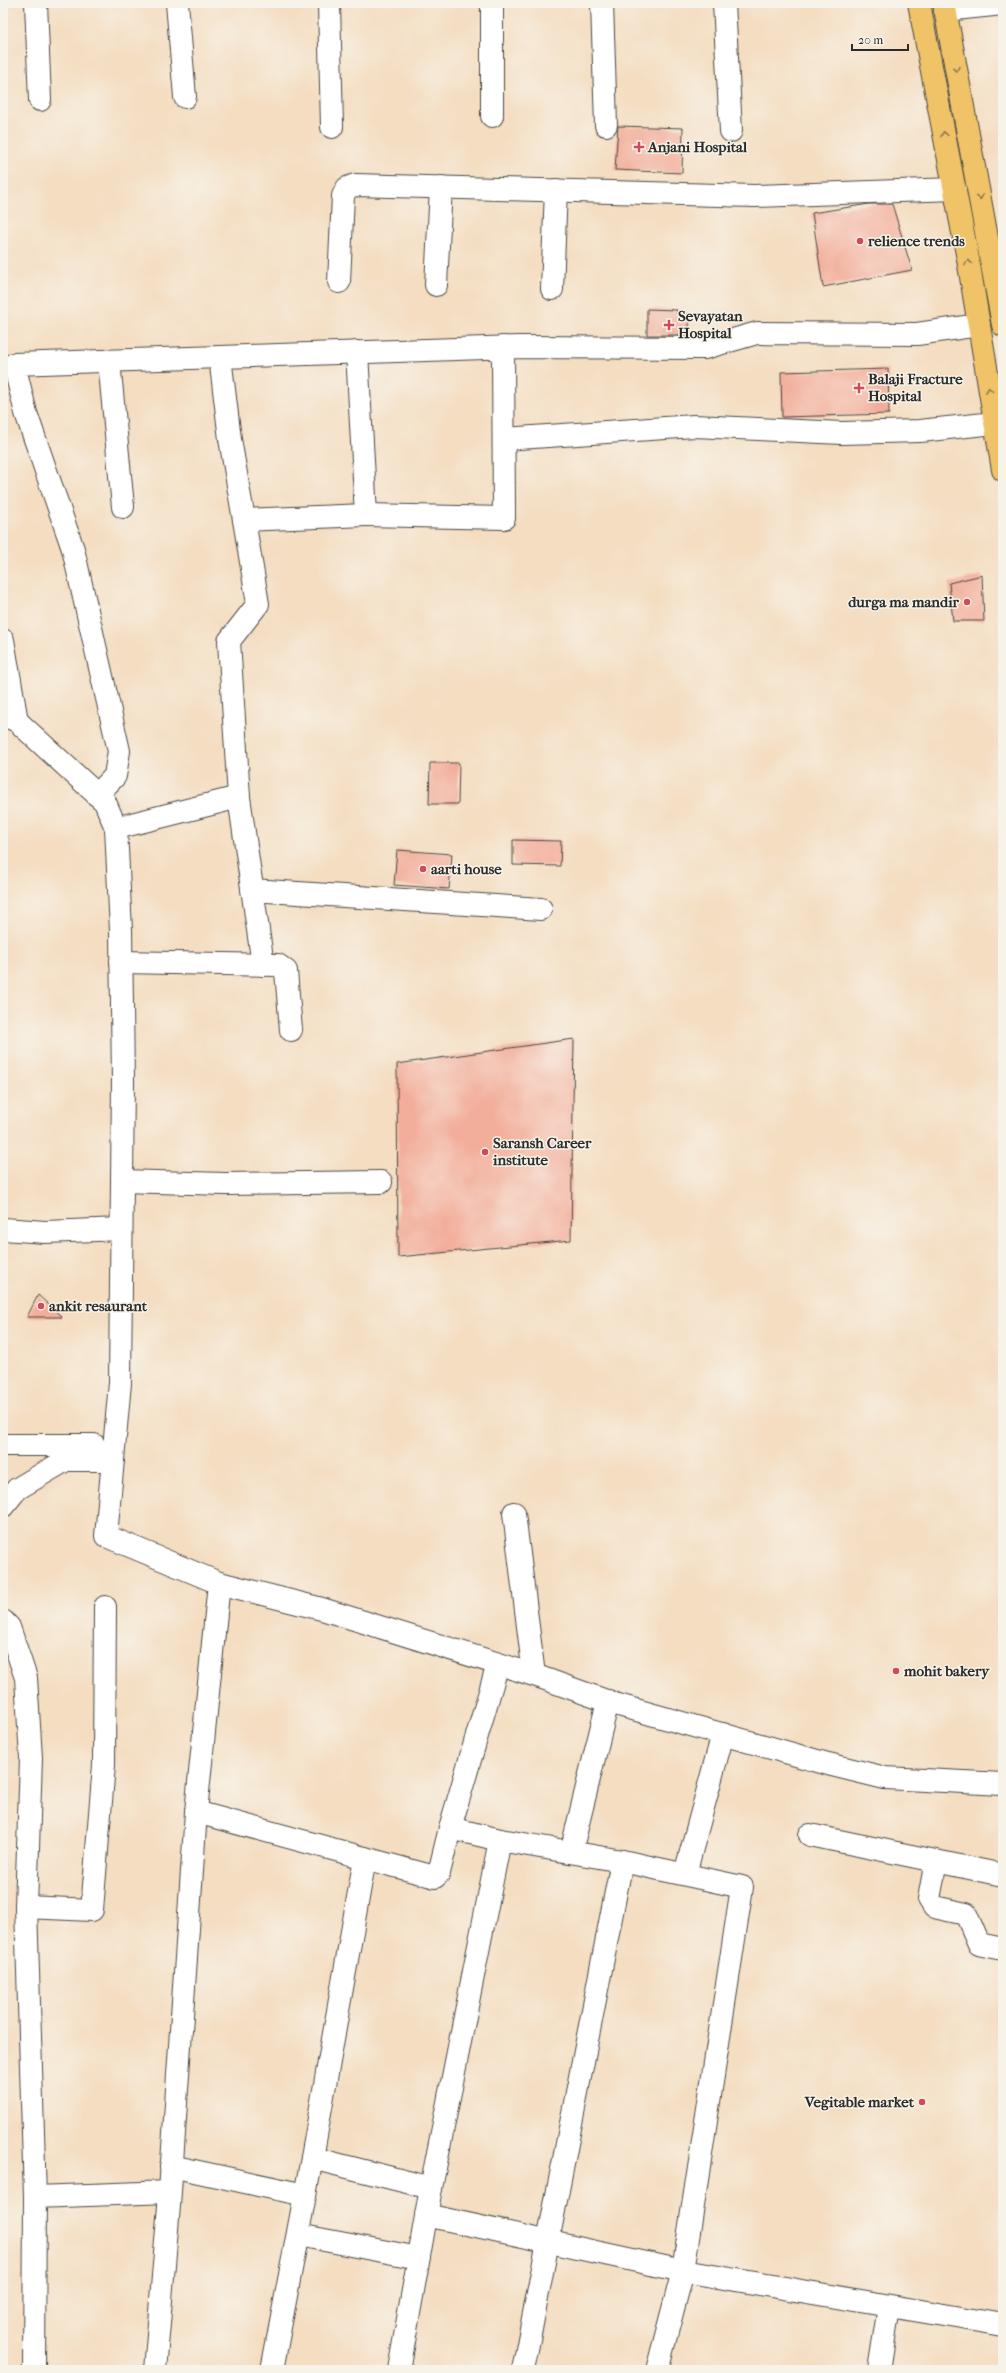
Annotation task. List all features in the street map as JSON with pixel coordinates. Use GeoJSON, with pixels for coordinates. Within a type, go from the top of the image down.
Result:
{"type":"FeatureCollection","features":[{"type":"Feature","properties":{"kind":"main road"},"geometry":{"type":"LineString","coordinates":[[919,3],[955,189],[1003,470]]}},
{"type":"Feature","properties":{"kind":"main road"},"geometry":{"type":"LineString","coordinates":[[945,6],[1003,325]]}},
{"type":"Feature","properties":{"kind":"street"},"geometry":{"type":"LineString","coordinates":[[36,3],[40,100]]}},
{"type":"Feature","properties":{"kind":"street"},"geometry":{"type":"LineString","coordinates":[[177,3],[185,97]]}},
{"type":"Feature","properties":{"kind":"street"},"geometry":{"type":"LineString","coordinates":[[329,3],[332,126]]}},
{"type":"Feature","properties":{"kind":"street"},"geometry":{"type":"LineString","coordinates":[[492,3],[492,116]]}},
{"type":"Feature","properties":{"kind":"street"},"geometry":{"type":"LineString","coordinates":[[602,3],[606,125]]}},
{"type":"Feature","properties":{"kind":"street"},"geometry":{"type":"LineString","coordinates":[[724,3],[731,131]]}},
{"type":"Feature","properties":{"kind":"street"},"geometry":{"type":"LineString","coordinates":[[945,6],[1003,4]]}},
{"type":"Feature","properties":{"kind":"street"},"geometry":{"type":"LineString","coordinates":[[339,282],[343,196],[347,188],[355,185],[754,196],[955,189]]}},
{"type":"Feature","properties":{"kind":"street"},"geometry":{"type":"LineString","coordinates":[[436,285],[440,187]]}},
{"type":"Feature","properties":{"kind":"street"},"geometry":{"type":"LineString","coordinates":[[552,289],[556,190]]}},
{"type":"Feature","properties":{"kind":"street"},"geometry":{"type":"LineString","coordinates":[[97,794],[115,776],[119,751],[73,548],[26,413],[14,364],[503,347],[705,348],[757,333],[917,334],[979,325]]}},
{"type":"Feature","properties":{"kind":"street"},"geometry":{"type":"LineString","coordinates":[[244,520],[366,515],[504,518],[503,347]]}},
{"type":"Feature","properties":{"kind":"street"},"geometry":{"type":"LineString","coordinates":[[357,352],[366,515]]}},
{"type":"Feature","properties":{"kind":"street"},"geometry":{"type":"LineString","coordinates":[[220,357],[230,438],[258,604],[228,641],[239,797],[263,965]]}},
{"type":"Feature","properties":{"kind":"street"},"geometry":{"type":"LineString","coordinates":[[109,361],[124,507]]}},
{"type":"Feature","properties":{"kind":"street"},"geometry":{"type":"LineString","coordinates":[[504,439],[694,426],[842,433],[920,431],[994,423]]}},
{"type":"Feature","properties":{"kind":"street"},"geometry":{"type":"LineString","coordinates":[[3,640],[10,718],[105,802],[116,828],[121,962],[122,1181],[120,1383],[106,1536],[219,1583],[322,1609],[534,1675],[608,1701],[828,1764],[885,1778],[1003,1784]]}},
{"type":"Feature","properties":{"kind":"street"},"geometry":{"type":"LineString","coordinates":[[116,828],[239,797]]}},
{"type":"Feature","properties":{"kind":"street"},"geometry":{"type":"LineString","coordinates":[[252,890],[541,909]]}},
{"type":"Feature","properties":{"kind":"street"},"geometry":{"type":"LineString","coordinates":[[121,962],[278,965],[286,971],[291,1030]]}},
{"type":"Feature","properties":{"kind":"street"},"geometry":{"type":"LineString","coordinates":[[122,1181],[226,1184],[382,1182]]}},
{"type":"Feature","properties":{"kind":"street"},"geometry":{"type":"LineString","coordinates":[[3,1229],[44,1232],[121,1229]]}},
{"type":"Feature","properties":{"kind":"street"},"geometry":{"type":"LineString","coordinates":[[3,1445],[114,1452]]}},
{"type":"Feature","properties":{"kind":"street"},"geometry":{"type":"LineString","coordinates":[[3,1506],[17,1489],[66,1460],[114,1452]]}},
{"type":"Feature","properties":{"kind":"street"},"geometry":{"type":"LineString","coordinates":[[514,1513],[534,1675]]}},
{"type":"Feature","properties":{"kind":"street"},"geometry":{"type":"LineString","coordinates":[[154,2370],[170,2192],[196,1812],[219,1583]]}},
{"type":"Feature","properties":{"kind":"street"},"geometry":{"type":"LineString","coordinates":[[26,1907],[92,1910],[104,1764],[105,1607]]}},
{"type":"Feature","properties":{"kind":"street"},"geometry":{"type":"LineString","coordinates":[[3,1621],[9,1627],[26,1678],[31,1758],[26,1907],[35,2197],[34,2370]]}},
{"type":"Feature","properties":{"kind":"street"},"geometry":{"type":"LineString","coordinates":[[196,1812],[435,1877],[439,1873],[450,1828],[498,1664]]}},
{"type":"Feature","properties":{"kind":"street"},"geometry":{"type":"LineString","coordinates":[[571,1852],[608,1701]]}},
{"type":"Feature","properties":{"kind":"street"},"geometry":{"type":"LineString","coordinates":[[685,1874],[723,1734]]}},
{"type":"Feature","properties":{"kind":"street"},"geometry":{"type":"LineString","coordinates":[[450,1828],[500,1840],[622,1861],[742,1887],[683,2271],[657,2370]]}},
{"type":"Feature","properties":{"kind":"street"},"geometry":{"type":"LineString","coordinates":[[810,1835],[1003,1875]]}},
{"type":"Feature","properties":{"kind":"street"},"geometry":{"type":"LineString","coordinates":[[399,2370],[431,2188],[500,1840]]}},
{"type":"Feature","properties":{"kind":"street"},"geometry":{"type":"LineString","coordinates":[[272,2370],[312,2158],[365,1858]]}},
{"type":"Feature","properties":{"kind":"street"},"geometry":{"type":"LineString","coordinates":[[523,2370],[546,2241],[622,1861]]}},
{"type":"Feature","properties":{"kind":"street"},"geometry":{"type":"LineString","coordinates":[[936,1861],[929,1899],[934,1907],[966,1914],[979,1944],[1003,1949]]}},
{"type":"Feature","properties":{"kind":"street"},"geometry":{"type":"LineString","coordinates":[[312,2158],[431,2188]]}},
{"type":"Feature","properties":{"kind":"street"},"geometry":{"type":"LineString","coordinates":[[171,2166],[305,2194]]}},
{"type":"Feature","properties":{"kind":"street"},"geometry":{"type":"LineString","coordinates":[[35,2197],[170,2192]]}},
{"type":"Feature","properties":{"kind":"street"},"geometry":{"type":"LineString","coordinates":[[426,2215],[683,2271],[889,2307],[1003,2325]]}},
{"type":"Feature","properties":{"kind":"street"},"geometry":{"type":"LineString","coordinates":[[298,2234],[419,2258]]}},
{"type":"Feature","properties":{"kind":"street"},"geometry":{"type":"LineString","coordinates":[[880,2370],[889,2307]]}},
{"type":"Feature","properties":{"kind":"building"},"geometry":{"type":"Polygon","coordinates":[[[618,126],[683,128],[682,173],[615,170],[618,126]]]}},
{"type":"Feature","properties":{"kind":"building","name":"relience trends"},"geometry":{"type":"Polygon","coordinates":[[[869,204],[892,204],[912,270],[823,287],[812,213],[869,204]]]}},
{"type":"Feature","properties":{"kind":"building"},"geometry":{"type":"Polygon","coordinates":[[[647,309],[677,310],[677,314],[689,314],[689,335],[647,335],[647,309]]]}},
{"type":"Feature","properties":{"kind":"building"},"geometry":{"type":"Polygon","coordinates":[[[888,369],[889,414],[782,417],[781,372],[888,369]]]}},
{"type":"Feature","properties":{"kind":"building","name":"durga ma mandir"},"geometry":{"type":"Polygon","coordinates":[[[982,575],[984,621],[953,621],[949,583],[982,575]]]}},
{"type":"Feature","properties":{"kind":"building"},"geometry":{"type":"Polygon","coordinates":[[[430,763],[459,763],[458,804],[429,804],[430,763]]]}},
{"type":"Feature","properties":{"kind":"building"},"geometry":{"type":"Polygon","coordinates":[[[513,840],[561,841],[560,866],[513,865],[513,840]]]}},
{"type":"Feature","properties":{"kind":"building","name":"aarti house"},"geometry":{"type":"Polygon","coordinates":[[[397,850],[452,854],[449,889],[394,885],[397,850]]]}},
{"type":"Feature","properties":{"kind":"building","name":"Saransh Career institute"},"geometry":{"type":"Polygon","coordinates":[[[574,1039],[571,1240],[398,1257],[397,1064],[574,1039]]]}},
{"type":"Feature","properties":{"kind":"building","name":"ankit resaurant"},"geometry":{"type":"Polygon","coordinates":[[[38,1295],[62,1317],[27,1317],[38,1295]]]}},
{"type":"Feature","properties":{"kind":"place","name":"Anjani Hospital"},"geometry":{"type":"Point","coordinates":[639,147]}},
{"type":"Feature","properties":{"kind":"place","name":"relience trends"},"geometry":{"type":"Point","coordinates":[860,241]}},
{"type":"Feature","properties":{"kind":"place","name":"Sevayatan Hospital"},"geometry":{"type":"Point","coordinates":[669,325]}},
{"type":"Feature","properties":{"kind":"place","name":"Balaji Fracture Hospital"},"geometry":{"type":"Point","coordinates":[859,388]}},
{"type":"Feature","properties":{"kind":"place","name":"durga ma mandir"},"geometry":{"type":"Point","coordinates":[967,602]}},
{"type":"Feature","properties":{"kind":"place","name":"aarti house"},"geometry":{"type":"Point","coordinates":[423,869]}},
{"type":"Feature","properties":{"kind":"place","name":"Saransh Career institute"},"geometry":{"type":"Point","coordinates":[485,1152]}},
{"type":"Feature","properties":{"kind":"place","name":"ankit resaurant"},"geometry":{"type":"Point","coordinates":[41,1306]}},
{"type":"Feature","properties":{"kind":"place","name":"mohit bakery"},"geometry":{"type":"Point","coordinates":[896,1671]}},
{"type":"Feature","properties":{"kind":"place","name":"Vegitable market"},"geometry":{"type":"Point","coordinates":[922,2102]}}]}
